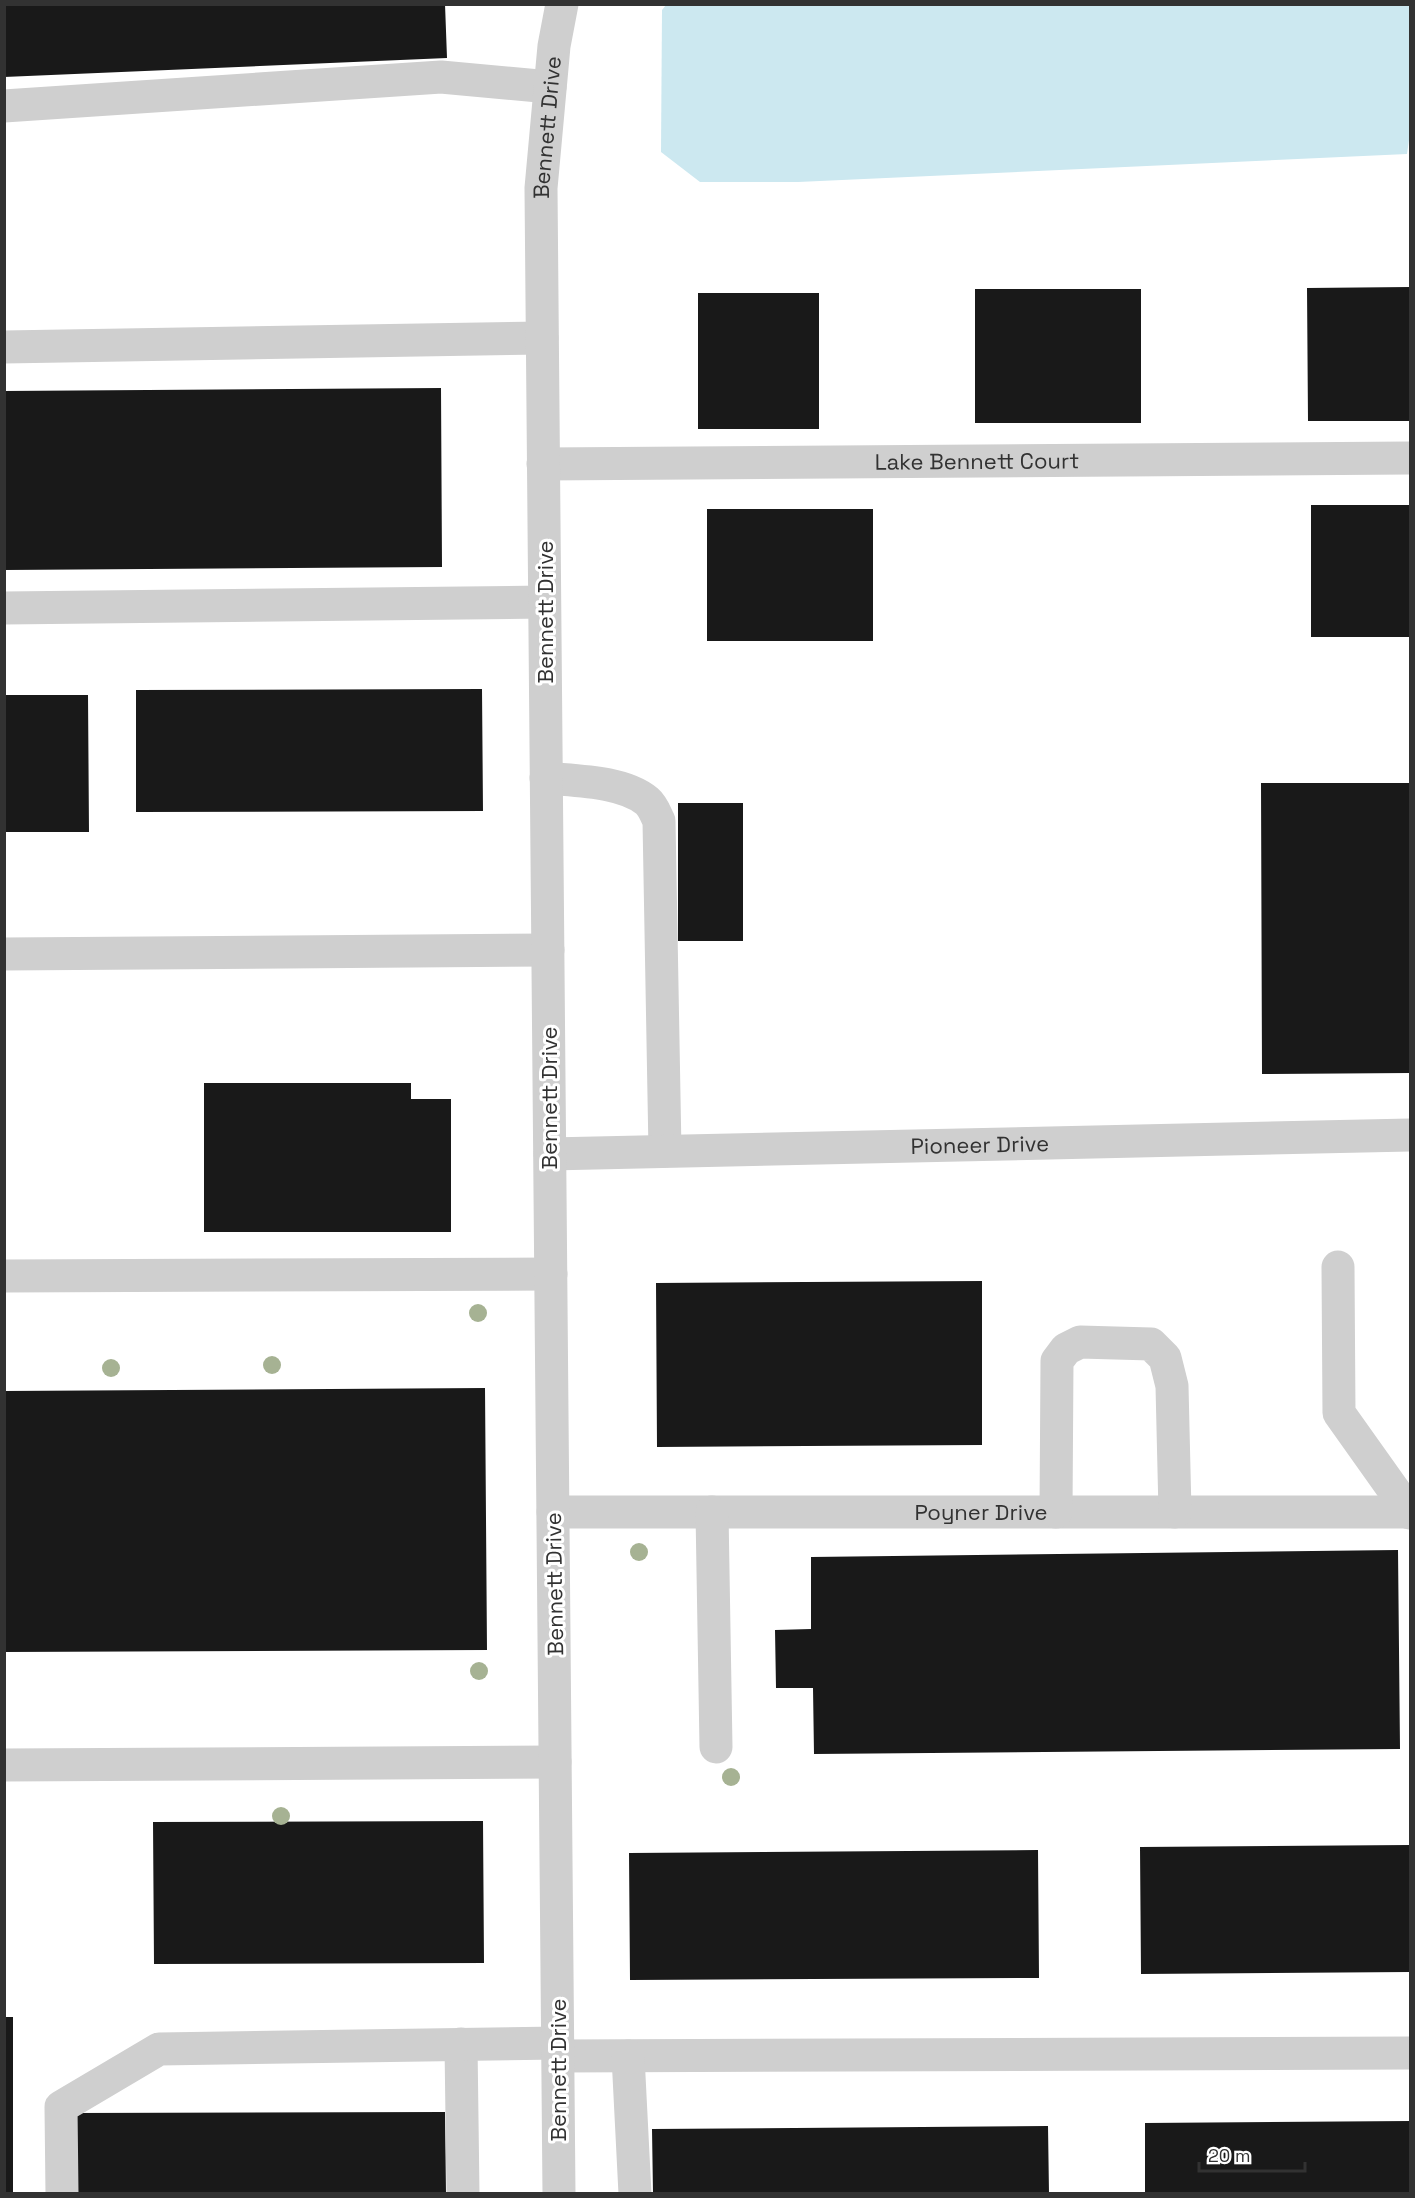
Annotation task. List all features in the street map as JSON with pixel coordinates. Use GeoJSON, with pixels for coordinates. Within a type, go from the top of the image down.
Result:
{"type":"FeatureCollection","features":[{"type":"Feature","properties":{"kind":"street","name":"Bennett Drive"},"geometry":{"type":"LineString","coordinates":[[559,2193],[541,188],[554,46],[562,4]]}},
{"type":"Feature","properties":{"kind":"street"},"geometry":{"type":"LineString","coordinates":[[4,106],[441,77],[550,87]]}},
{"type":"Feature","properties":{"kind":"street"},"geometry":{"type":"LineString","coordinates":[[4,347],[542,338]]}},
{"type":"Feature","properties":{"kind":"street","name":"Lake Bennett Court"},"geometry":{"type":"LineString","coordinates":[[543,464],[1410,458]]}},
{"type":"Feature","properties":{"kind":"street"},"geometry":{"type":"LineString","coordinates":[[4,608],[544,602]]}},
{"type":"Feature","properties":{"kind":"street"},"geometry":{"type":"LineString","coordinates":[[546,778],[597,783],[634,792],[649,802],[659,821],[665,1151]]}},
{"type":"Feature","properties":{"kind":"street"},"geometry":{"type":"LineString","coordinates":[[4,954],[548,950]]}},
{"type":"Feature","properties":{"kind":"street","name":"Pioneer Drive"},"geometry":{"type":"LineString","coordinates":[[550,1154],[1410,1135]]}},
{"type":"Feature","properties":{"kind":"street"},"geometry":{"type":"LineString","coordinates":[[1338,1267],[1339,1413],[1409,1513]]}},
{"type":"Feature","properties":{"kind":"street"},"geometry":{"type":"LineString","coordinates":[[4,1276],[551,1274]]}},
{"type":"Feature","properties":{"kind":"street"},"geometry":{"type":"LineString","coordinates":[[1056,1512],[1058,1361],[1066,1349],[1080,1342],[1151,1344],[1165,1358],[1172,1386],[1175,1512]]}},
{"type":"Feature","properties":{"kind":"street","name":"Poyner Drive"},"geometry":{"type":"LineString","coordinates":[[553,1512],[1409,1513]]}},
{"type":"Feature","properties":{"kind":"street"},"geometry":{"type":"LineString","coordinates":[[712,1512],[716,1747]]}},
{"type":"Feature","properties":{"kind":"street"},"geometry":{"type":"LineString","coordinates":[[4,1765],[555,1762]]}},
{"type":"Feature","properties":{"kind":"street"},"geometry":{"type":"LineString","coordinates":[[460,2044],[463,2193]]}},
{"type":"Feature","properties":{"kind":"street"},"geometry":{"type":"LineString","coordinates":[[62,2193],[61,2108],[159,2049],[460,2044],[628,2056],[1410,2054]]}},
{"type":"Feature","properties":{"kind":"street"},"geometry":{"type":"LineString","coordinates":[[628,2056],[635,2193]]}},
{"type":"Feature","properties":{"kind":"water"},"geometry":{"type":"Polygon","coordinates":[[[666,5],[1409,5],[1410,133],[1407,154],[798,182],[700,182],[661,152],[662,10],[666,5]]]}},
{"type":"Feature","properties":{"kind":"building"},"geometry":{"type":"Polygon","coordinates":[[[4,4],[445,4],[447,58],[4,77],[4,4]]]}},
{"type":"Feature","properties":{"kind":"building"},"geometry":{"type":"Polygon","coordinates":[[[1410,287],[1410,421],[1308,421],[1307,288],[1410,287]]]}},
{"type":"Feature","properties":{"kind":"building"},"geometry":{"type":"Polygon","coordinates":[[[975,289],[1141,289],[1141,423],[975,423],[975,289]]]}},
{"type":"Feature","properties":{"kind":"building"},"geometry":{"type":"Polygon","coordinates":[[[698,293],[819,293],[819,429],[698,429],[698,293]]]}},
{"type":"Feature","properties":{"kind":"building"},"geometry":{"type":"Polygon","coordinates":[[[441,388],[442,567],[4,570],[4,391],[441,388]]]}},
{"type":"Feature","properties":{"kind":"building"},"geometry":{"type":"Polygon","coordinates":[[[1311,505],[1410,505],[1410,637],[1311,637],[1311,505]]]}},
{"type":"Feature","properties":{"kind":"building"},"geometry":{"type":"Polygon","coordinates":[[[707,509],[873,509],[873,641],[707,641],[707,509]]]}},
{"type":"Feature","properties":{"kind":"building"},"geometry":{"type":"Polygon","coordinates":[[[482,689],[483,811],[136,812],[136,690],[482,689]]]}},
{"type":"Feature","properties":{"kind":"building"},"geometry":{"type":"Polygon","coordinates":[[[4,695],[88,695],[89,832],[4,832],[4,695]]]}},
{"type":"Feature","properties":{"kind":"building"},"geometry":{"type":"Polygon","coordinates":[[[1261,783],[1410,783],[1410,1073],[1262,1074],[1261,783]]]}},
{"type":"Feature","properties":{"kind":"building"},"geometry":{"type":"Polygon","coordinates":[[[678,803],[743,803],[743,941],[678,941],[678,803]]]}},
{"type":"Feature","properties":{"kind":"building"},"geometry":{"type":"Polygon","coordinates":[[[204,1083],[411,1083],[411,1099],[451,1099],[451,1232],[204,1232],[204,1083]]]}},
{"type":"Feature","properties":{"kind":"building"},"geometry":{"type":"Polygon","coordinates":[[[982,1281],[982,1445],[657,1447],[656,1283],[982,1281]]]}},
{"type":"Feature","properties":{"kind":"building"},"geometry":{"type":"Polygon","coordinates":[[[485,1388],[487,1650],[4,1652],[4,1391],[485,1388]]]}},
{"type":"Feature","properties":{"kind":"building"},"geometry":{"type":"Polygon","coordinates":[[[1398,1550],[1400,1749],[814,1754],[813,1688],[776,1688],[775,1630],[811,1629],[811,1557],[1398,1550]]]}},
{"type":"Feature","properties":{"kind":"building"},"geometry":{"type":"Polygon","coordinates":[[[483,1821],[484,1963],[154,1964],[153,1822],[483,1821]]]}},
{"type":"Feature","properties":{"kind":"building"},"geometry":{"type":"Polygon","coordinates":[[[1410,1845],[1410,1972],[1141,1974],[1140,1847],[1410,1845]]]}},
{"type":"Feature","properties":{"kind":"building"},"geometry":{"type":"Polygon","coordinates":[[[1038,1850],[1039,1978],[630,1980],[629,1853],[1038,1850]]]}},
{"type":"Feature","properties":{"kind":"building"},"geometry":{"type":"Polygon","coordinates":[[[4,2017],[13,2017],[13,2194],[4,2194],[4,2017]]]}},
{"type":"Feature","properties":{"kind":"building"},"geometry":{"type":"Polygon","coordinates":[[[445,2112],[446,2194],[75,2194],[75,2113],[445,2112]]]}},
{"type":"Feature","properties":{"kind":"building"},"geometry":{"type":"Polygon","coordinates":[[[1410,2121],[1410,2194],[1145,2194],[1145,2123],[1410,2121]]]}},
{"type":"Feature","properties":{"kind":"building"},"geometry":{"type":"Polygon","coordinates":[[[1048,2126],[1049,2194],[653,2194],[652,2129],[1048,2126]]]}}]}
